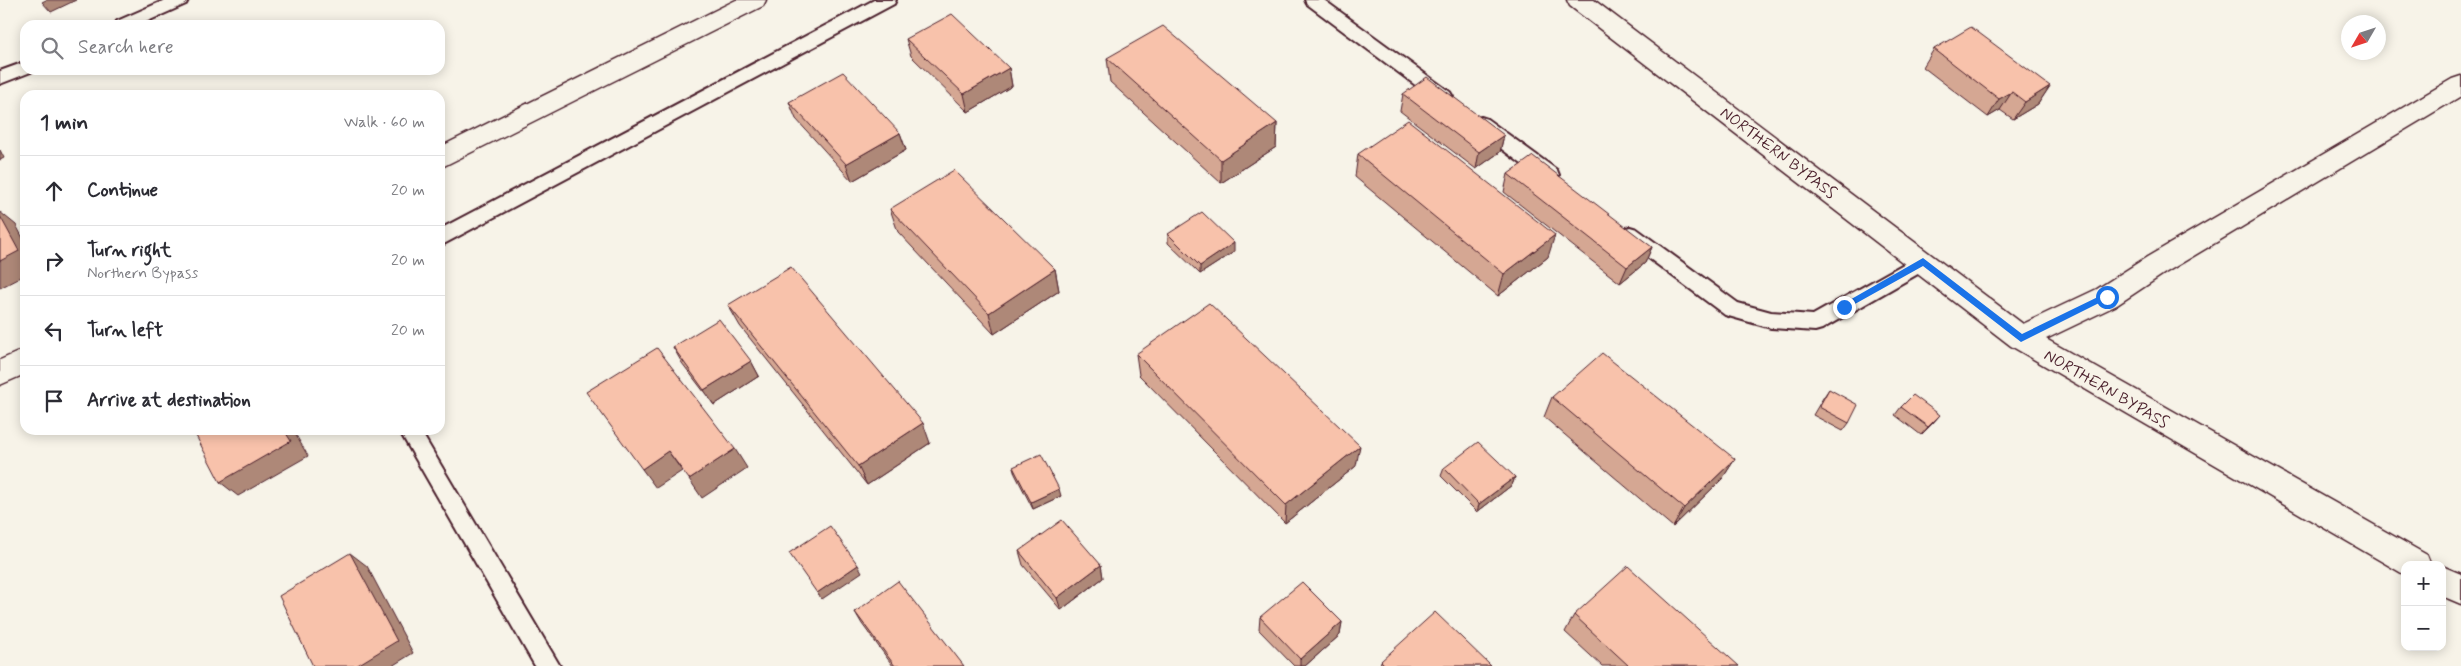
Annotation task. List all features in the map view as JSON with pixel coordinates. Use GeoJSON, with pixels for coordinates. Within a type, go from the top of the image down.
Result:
{"type":"FeatureCollection","features":[{"type":"Feature","properties":{"kind":"street"},"geometry":{"type":"LineString","coordinates":[[445,155],[755,0]]}},
{"type":"Feature","properties":{"kind":"street","name":"NORTHERN BYPASS"},"geometry":{"type":"LineString","coordinates":[[1578,0],[2021,338],[2409,561]]}},
{"type":"Feature","properties":{"kind":"street"},"geometry":{"type":"LineString","coordinates":[[2021,338],[2107,297],[2156,265],[2461,85]]}},
{"type":"Feature","properties":{"kind":"street"},"geometry":{"type":"LineString","coordinates":[[0,373],[20,363]]}},
{"type":"Feature","properties":{"kind":"street"},"geometry":{"type":"LineString","coordinates":[[2446,582],[2461,590]]}},
{"type":"Feature","properties":{"kind":"lane"},"geometry":{"type":"LineString","coordinates":[[134,20],[180,0]]}},
{"type":"Feature","properties":{"kind":"lane"},"geometry":{"type":"LineString","coordinates":[[445,235],[888,0]]}},
{"type":"Feature","properties":{"kind":"lane"},"geometry":{"type":"LineString","coordinates":[[1312,0],[1566,187]]}},
{"type":"Feature","properties":{"kind":"lane"},"geometry":{"type":"LineString","coordinates":[[0,78],[20,70]]}},
{"type":"Feature","properties":{"kind":"lane"},"geometry":{"type":"LineString","coordinates":[[1614,222],[1732,309],[1771,320],[1815,322],[1923,262]]}},
{"type":"Feature","properties":{"kind":"lane"},"geometry":{"type":"LineString","coordinates":[[412,435],[548,666]]}},
{"type":"Feature","properties":{"kind":"building"},"geometry":{"type":"Polygon","coordinates":[[[952,14],[1009,68],[964,94],[906,39],[952,14]]]}},
{"type":"Feature","properties":{"kind":"building"},"geometry":{"type":"Polygon","coordinates":[[[1163,26],[1277,123],[1221,160],[1107,58],[1163,26]]]}},
{"type":"Feature","properties":{"kind":"building"},"geometry":{"type":"Polygon","coordinates":[[[1971,27],[2050,86],[2025,102],[2012,92],[1999,99],[1934,49],[1971,27]]]}},
{"type":"Feature","properties":{"kind":"building"},"geometry":{"type":"Polygon","coordinates":[[[843,72],[900,133],[846,164],[789,102],[843,72]]]}},
{"type":"Feature","properties":{"kind":"building"},"geometry":{"type":"Polygon","coordinates":[[[1427,77],[1504,135],[1479,152],[1403,94],[1427,77]]]}},
{"type":"Feature","properties":{"kind":"building"},"geometry":{"type":"Polygon","coordinates":[[[1408,120],[1555,235],[1504,274],[1358,154],[1408,120]]]}},
{"type":"Feature","properties":{"kind":"building"},"geometry":{"type":"Polygon","coordinates":[[[1533,156],[1652,247],[1627,267],[1508,174],[1533,156]]]}},
{"type":"Feature","properties":{"kind":"building"},"geometry":{"type":"Polygon","coordinates":[[[954,170],[1055,269],[989,313],[890,209],[954,170]]]}},
{"type":"Feature","properties":{"kind":"building"},"geometry":{"type":"Polygon","coordinates":[[[1202,212],[1234,243],[1200,266],[1168,234],[1202,212]]]}},
{"type":"Feature","properties":{"kind":"building"},"geometry":{"type":"Polygon","coordinates":[[[0,216],[19,251],[0,261],[0,216]]]}},
{"type":"Feature","properties":{"kind":"building"},"geometry":{"type":"Polygon","coordinates":[[[791,267],[923,423],[858,466],[728,305],[791,267]]]}},
{"type":"Feature","properties":{"kind":"building"},"geometry":{"type":"Polygon","coordinates":[[[1209,303],[1360,446],[1286,505],[1136,354],[1209,303]]]}},
{"type":"Feature","properties":{"kind":"building"},"geometry":{"type":"Polygon","coordinates":[[[719,319],[751,361],[704,390],[673,347],[719,319]]]}},
{"type":"Feature","properties":{"kind":"building"},"geometry":{"type":"Polygon","coordinates":[[[657,348],[735,449],[689,479],[668,451],[642,469],[586,392],[657,348]]]}},
{"type":"Feature","properties":{"kind":"building"},"geometry":{"type":"Polygon","coordinates":[[[1602,353],[1735,459],[1684,508],[1552,397],[1602,353]]]}},
{"type":"Feature","properties":{"kind":"building"},"geometry":{"type":"Polygon","coordinates":[[[1829,389],[1858,405],[1849,423],[1819,407],[1829,389]]]}},
{"type":"Feature","properties":{"kind":"building"},"geometry":{"type":"Polygon","coordinates":[[[1913,395],[1940,415],[1928,427],[1901,407],[1913,395]]]}},
{"type":"Feature","properties":{"kind":"building"},"geometry":{"type":"Polygon","coordinates":[[[196,435],[287,435],[291,441],[220,482],[196,435]]]}},
{"type":"Feature","properties":{"kind":"building"},"geometry":{"type":"Polygon","coordinates":[[[1478,442],[1515,477],[1479,504],[1444,468],[1478,442]]]}},
{"type":"Feature","properties":{"kind":"building"},"geometry":{"type":"Polygon","coordinates":[[[1041,454],[1059,489],[1031,502],[1013,467],[1041,454]]]}},
{"type":"Feature","properties":{"kind":"building"},"geometry":{"type":"Polygon","coordinates":[[[1062,520],[1101,565],[1057,598],[1019,551],[1062,520]]]}},
{"type":"Feature","properties":{"kind":"building"},"geometry":{"type":"Polygon","coordinates":[[[830,526],[858,565],[817,593],[789,553],[830,526]]]}},
{"type":"Feature","properties":{"kind":"building"},"geometry":{"type":"Polygon","coordinates":[[[350,553],[397,641],[356,666],[313,666],[279,596],[350,553]]]}},
{"type":"Feature","properties":{"kind":"building"},"geometry":{"type":"Polygon","coordinates":[[[1628,566],[1739,666],[1629,666],[1574,615],[1628,566]]]}},
{"type":"Feature","properties":{"kind":"building"},"geometry":{"type":"Polygon","coordinates":[[[898,581],[964,666],[895,666],[855,612],[898,581]]]}},
{"type":"Feature","properties":{"kind":"building"},"geometry":{"type":"Polygon","coordinates":[[[1302,582],[1342,622],[1300,659],[1260,617],[1302,582]]]}},
{"type":"Feature","properties":{"kind":"building"},"geometry":{"type":"Polygon","coordinates":[[[1435,612],[1491,666],[1386,666],[1381,661],[1435,612]]]}},
{"type":"Feature","properties":{"kind":"route"},"geometry":{"type":"LineString","coordinates":[[1844,307],[1923,262],[2021,338],[2107,297]]}}]}
